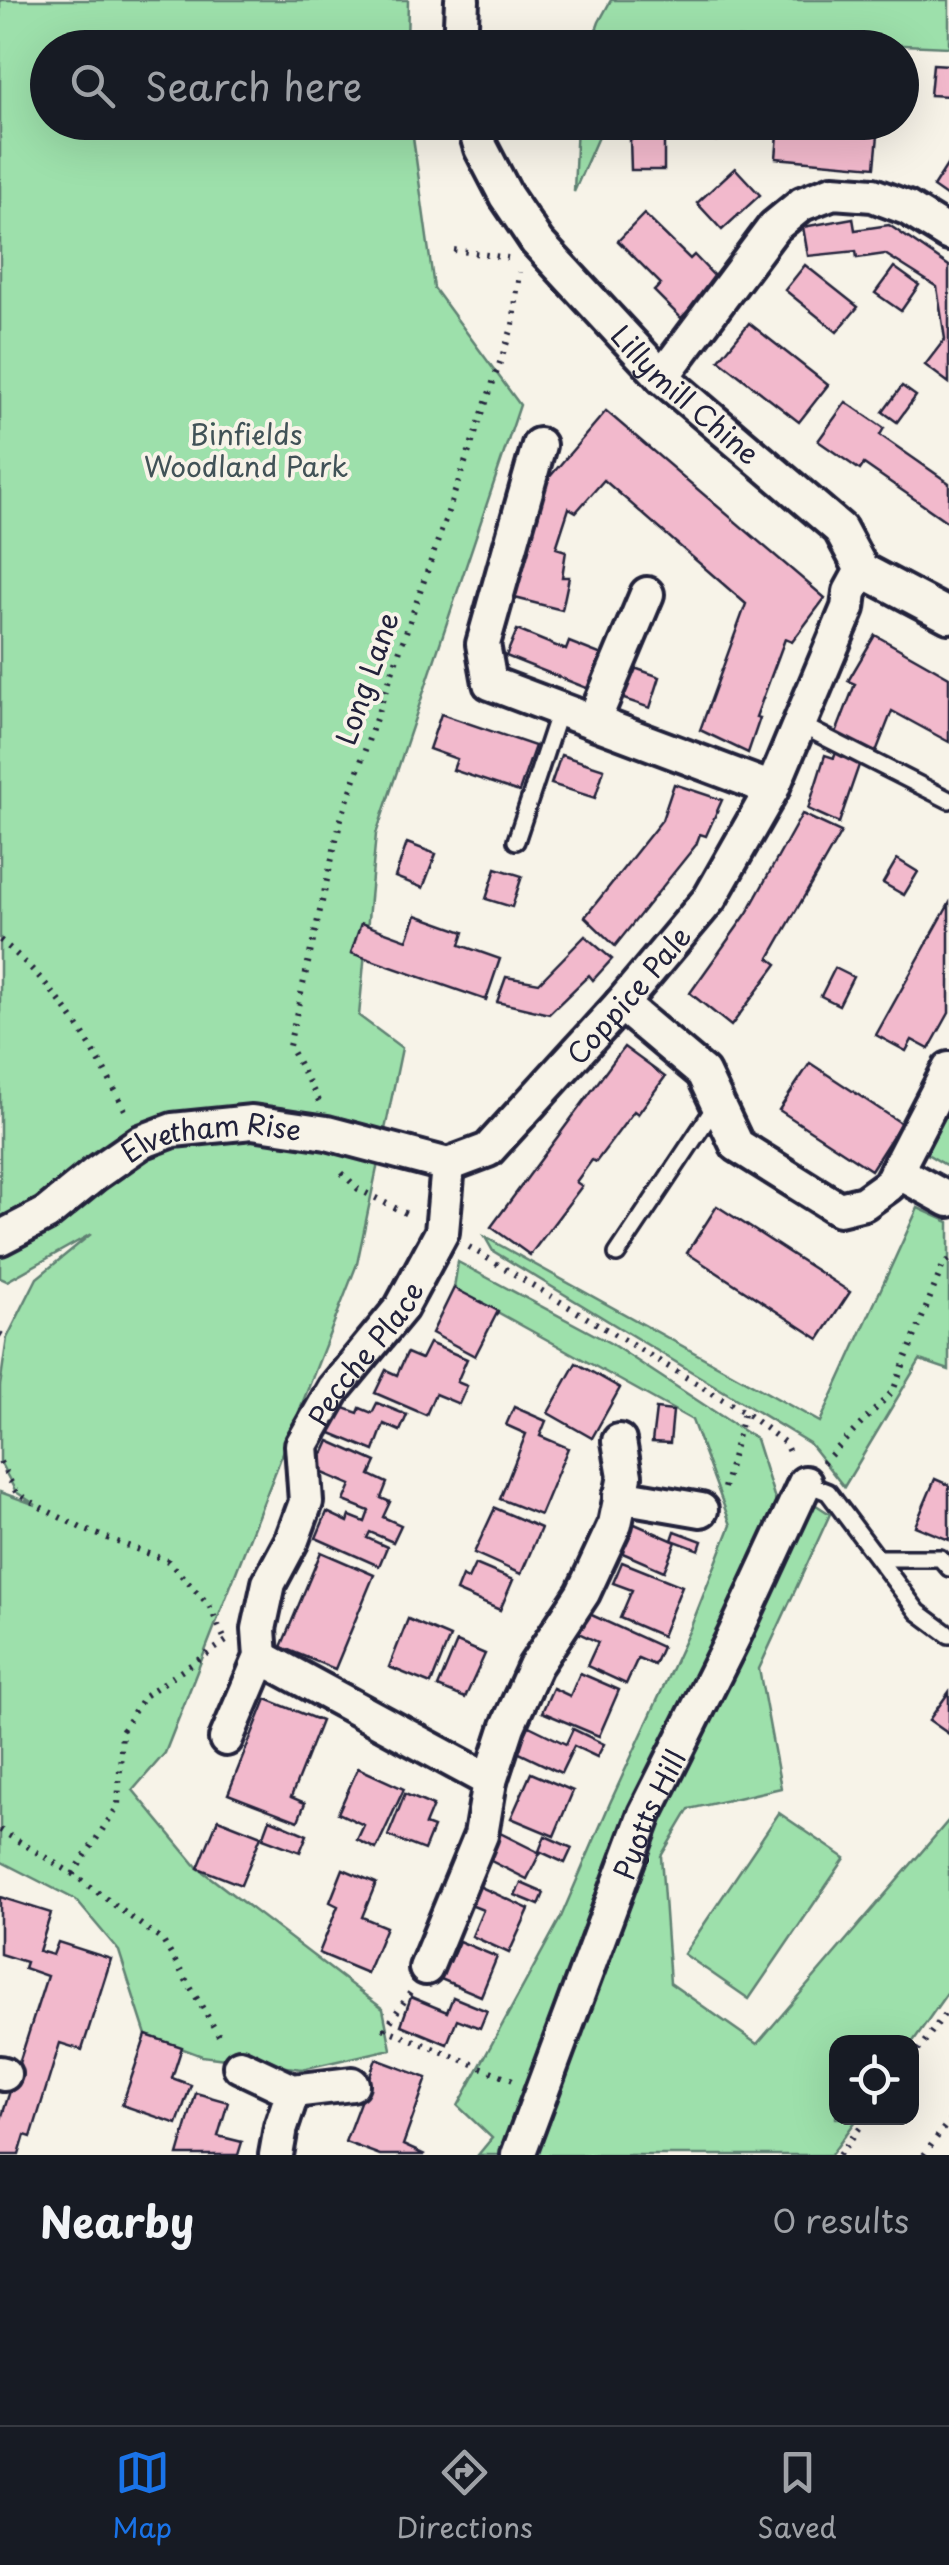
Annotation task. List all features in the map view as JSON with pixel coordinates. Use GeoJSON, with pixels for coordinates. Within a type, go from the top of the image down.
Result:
{"type":"FeatureCollection","features":[{"type":"Feature","properties":{"kind":"street"},"geometry":{"type":"LineString","coordinates":[[461,30],[462,0]]}},
{"type":"Feature","properties":{"kind":"street","name":"Lillymill Chine"},"geometry":{"type":"LineString","coordinates":[[478,140],[506,196],[536,242],[662,377],[840,529],[862,570]]}},
{"type":"Feature","properties":{"kind":"street"},"geometry":{"type":"LineString","coordinates":[[662,377],[774,227],[802,204],[833,192],[873,194],[908,208],[949,234]]}},
{"type":"Feature","properties":{"kind":"street"},"geometry":{"type":"LineString","coordinates":[[539,446],[482,644],[490,683],[772,788]]}},
{"type":"Feature","properties":{"kind":"street"},"geometry":{"type":"LineString","coordinates":[[862,570],[949,616]]}},
{"type":"Feature","properties":{"kind":"street","name":"Coppice Pale"},"geometry":{"type":"LineString","coordinates":[[448,1165],[488,1150],[621,1004],[710,898],[772,788],[862,570]]}},
{"type":"Feature","properties":{"kind":"street"},"geometry":{"type":"LineString","coordinates":[[594,720],[647,594]]}},
{"type":"Feature","properties":{"kind":"street"},"geometry":{"type":"LineString","coordinates":[[621,1004],[703,1073],[737,1145],[839,1209],[864,1203],[889,1186],[949,1070]]}},
{"type":"Feature","properties":{"kind":"street","name":"Elvetham Rise"},"geometry":{"type":"LineString","coordinates":[[0,1238],[46,1214],[141,1142],[173,1130],[252,1122],[326,1133],[448,1165]]}},
{"type":"Feature","properties":{"kind":"street","name":"Pecche Place"},"geometry":{"type":"LineString","coordinates":[[226,1739],[262,1657],[259,1628],[269,1583],[292,1540],[306,1502],[302,1444],[334,1389],[401,1308],[442,1232],[448,1165]]}},
{"type":"Feature","properties":{"kind":"street"},"geometry":{"type":"LineString","coordinates":[[896,1171],[949,1200]]}},
{"type":"Feature","properties":{"kind":"street"},"geometry":{"type":"LineString","coordinates":[[426,1968],[481,1835],[490,1781],[508,1726],[535,1666],[583,1593],[614,1524],[626,1476],[619,1440]]}},
{"type":"Feature","properties":{"kind":"street","name":"Pyotts Hill"},"geometry":{"type":"LineString","coordinates":[[518,2155],[645,1814],[805,1483]]}},
{"type":"Feature","properties":{"kind":"street"},"geometry":{"type":"LineString","coordinates":[[620,1496],[701,1510]]}},
{"type":"Feature","properties":{"kind":"street"},"geometry":{"type":"LineString","coordinates":[[262,1657],[490,1781]]}},
{"type":"Feature","properties":{"kind":"street"},"geometry":{"type":"LineString","coordinates":[[240,2066],[293,2092],[352,2084]]}},
{"type":"Feature","properties":{"kind":"street"},"geometry":{"type":"LineString","coordinates":[[276,2155],[293,2092]]}},
{"type":"Feature","properties":{"kind":"lane"},"geometry":{"type":"LineString","coordinates":[[516,841],[560,708]]}},
{"type":"Feature","properties":{"kind":"lane"},"geometry":{"type":"LineString","coordinates":[[799,724],[949,800]]}},
{"type":"Feature","properties":{"kind":"lane"},"geometry":{"type":"LineString","coordinates":[[617,1254],[717,1104]]}},
{"type":"Feature","properties":{"kind":"lane"},"geometry":{"type":"LineString","coordinates":[[805,1483],[828,1492],[918,1612],[949,1636]]}},
{"type":"Feature","properties":{"kind":"lane"},"geometry":{"type":"LineString","coordinates":[[878,1558],[940,1558],[949,1568]]}},
{"type":"Feature","properties":{"kind":"path","name":"Long Lane"},"geometry":{"type":"LineString","coordinates":[[322,1106],[289,1046],[340,819],[513,325],[521,263],[454,250]]}},
{"type":"Feature","properties":{"kind":"path"},"geometry":{"type":"LineString","coordinates":[[0,940],[54,991],[92,1044],[141,1142]]}},
{"type":"Feature","properties":{"kind":"path"},"geometry":{"type":"LineString","coordinates":[[332,1161],[358,1190],[421,1221]]}},
{"type":"Feature","properties":{"kind":"path"},"geometry":{"type":"LineString","coordinates":[[467,1246],[744,1412],[784,1442],[805,1483],[893,1392],[943,1264],[949,1260]]}},
{"type":"Feature","properties":{"kind":"path"},"geometry":{"type":"LineString","coordinates":[[701,1510],[719,1505],[744,1412]]}},
{"type":"Feature","properties":{"kind":"path"},"geometry":{"type":"LineString","coordinates":[[0,1462],[16,1492],[42,1508],[84,1530],[168,1562],[209,1605],[225,1641],[144,1696],[122,1732],[118,1806],[73,1874]]}},
{"type":"Feature","properties":{"kind":"path"},"geometry":{"type":"LineString","coordinates":[[0,1830],[73,1874],[162,1941],[240,2066]]}},
{"type":"Feature","properties":{"kind":"path"},"geometry":{"type":"LineString","coordinates":[[426,1968],[384,2030],[542,2091]]}},
{"type":"Feature","properties":{"kind":"path"},"geometry":{"type":"LineString","coordinates":[[919,2049],[949,2008]]}},
{"type":"Feature","properties":{"kind":"path"},"geometry":{"type":"LineString","coordinates":[[924,2155],[949,2121]]}},
{"type":"Feature","properties":{"kind":"path"},"geometry":{"type":"LineString","coordinates":[[840,2155],[863,2125]]}},
{"type":"Feature","properties":{"kind":"green space","name":"Binfields Woodland Park"},"geometry":{"type":"Polygon","coordinates":[[[0,0],[408,0],[407,30],[30,30],[30,140],[413,140],[434,288],[520,405],[376,834],[359,1016],[402,1048],[357,1264],[165,1753],[133,1790],[198,1868],[383,2009],[391,2049],[302,2069],[202,2056],[146,2035],[119,1951],[76,1900],[0,1861],[0,1492],[36,1505],[16,1492],[0,1462],[0,1386],[7,1338],[37,1278],[91,1234],[7,1281],[0,1278],[0,0]]]}},
{"type":"Feature","properties":{"kind":"green space"},"geometry":{"type":"Polygon","coordinates":[[[611,0],[949,0],[949,47],[919,46],[919,30],[596,30],[611,0]]]}},
{"type":"Feature","properties":{"kind":"green space"},"geometry":{"type":"Polygon","coordinates":[[[576,140],[597,140],[574,192],[576,140]]]}},
{"type":"Feature","properties":{"kind":"green space"},"geometry":{"type":"Polygon","coordinates":[[[949,1098],[949,1167],[922,1151],[949,1098]]]}},
{"type":"Feature","properties":{"kind":"green space"},"geometry":{"type":"Polygon","coordinates":[[[918,1208],[949,1222],[949,1370],[920,1360],[844,1487],[809,1443],[493,1251],[485,1237],[820,1422],[918,1208]]]}},
{"type":"Feature","properties":{"kind":"green space"},"geometry":{"type":"Polygon","coordinates":[[[458,1262],[610,1343],[756,1439],[779,1512],[813,1503],[830,1514],[759,1669],[781,1788],[689,1809],[661,1856],[670,1983],[757,2044],[949,1820],[949,1990],[918,2035],[829,2035],[829,2125],[853,2125],[831,2155],[478,2155],[492,2138],[458,2106],[561,1917],[690,1629],[731,1525],[692,1420],[454,1288],[458,1262]]]}},
{"type":"Feature","properties":{"kind":"green space"},"geometry":{"type":"Polygon","coordinates":[[[779,1813],[845,1858],[749,1999],[684,1954],[779,1813]]]}},
{"type":"Feature","properties":{"kind":"building"},"geometry":{"type":"Polygon","coordinates":[[[933,64],[949,65],[949,96],[930,95],[933,64]]]}},
{"type":"Feature","properties":{"kind":"building"},"geometry":{"type":"Polygon","coordinates":[[[630,140],[664,140],[664,170],[631,170],[630,140]]]}},
{"type":"Feature","properties":{"kind":"building"},"geometry":{"type":"Polygon","coordinates":[[[778,140],[878,140],[875,167],[776,158],[778,140]]]}},
{"type":"Feature","properties":{"kind":"building"},"geometry":{"type":"Polygon","coordinates":[[[949,162],[949,198],[933,187],[949,162]]]}},
{"type":"Feature","properties":{"kind":"building"},"geometry":{"type":"Polygon","coordinates":[[[735,168],[760,195],[722,230],[697,203],[735,168]]]}},
{"type":"Feature","properties":{"kind":"building"},"geometry":{"type":"Polygon","coordinates":[[[644,214],[718,280],[681,318],[654,291],[661,284],[618,241],[644,214]]]}},
{"type":"Feature","properties":{"kind":"building"},"geometry":{"type":"Polygon","coordinates":[[[853,218],[855,230],[889,225],[949,266],[949,383],[925,365],[945,339],[937,287],[885,254],[857,258],[856,251],[808,256],[803,227],[853,218]]]}},
{"type":"Feature","properties":{"kind":"building"},"geometry":{"type":"Polygon","coordinates":[[[805,265],[858,307],[837,332],[785,290],[805,265]]]}},
{"type":"Feature","properties":{"kind":"building"},"geometry":{"type":"Polygon","coordinates":[[[894,267],[919,285],[901,311],[875,293],[894,267]]]}},
{"type":"Feature","properties":{"kind":"building"},"geometry":{"type":"Polygon","coordinates":[[[749,323],[828,385],[799,422],[719,360],[749,323]]]}},
{"type":"Feature","properties":{"kind":"building"},"geometry":{"type":"Polygon","coordinates":[[[902,386],[916,396],[897,422],[883,412],[902,386]]]}},
{"type":"Feature","properties":{"kind":"building"},"geometry":{"type":"Polygon","coordinates":[[[846,402],[884,428],[880,435],[949,483],[949,523],[864,464],[860,470],[818,441],[846,402]]]}},
{"type":"Feature","properties":{"kind":"building"},"geometry":{"type":"Polygon","coordinates":[[[606,411],[825,598],[792,642],[785,639],[756,717],[760,718],[748,753],[700,730],[746,604],[604,480],[576,512],[569,508],[556,548],[566,551],[562,577],[569,577],[562,610],[515,598],[542,486],[606,411]]]}},
{"type":"Feature","properties":{"kind":"building"},"geometry":{"type":"Polygon","coordinates":[[[517,630],[566,650],[569,642],[602,655],[589,689],[506,656],[517,630]]]}},
{"type":"Feature","properties":{"kind":"building"},"geometry":{"type":"Polygon","coordinates":[[[875,635],[949,677],[949,742],[892,711],[876,752],[865,748],[839,823],[808,809],[825,755],[834,758],[842,736],[836,733],[855,684],[848,681],[875,635]]]}},
{"type":"Feature","properties":{"kind":"building"},"geometry":{"type":"Polygon","coordinates":[[[629,666],[660,677],[650,708],[618,697],[629,666]]]}},
{"type":"Feature","properties":{"kind":"building"},"geometry":{"type":"Polygon","coordinates":[[[441,714],[535,746],[519,792],[453,770],[457,759],[429,749],[441,714]]]}},
{"type":"Feature","properties":{"kind":"building"},"geometry":{"type":"Polygon","coordinates":[[[561,755],[604,769],[595,798],[551,784],[561,755]]]}},
{"type":"Feature","properties":{"kind":"building"},"geometry":{"type":"Polygon","coordinates":[[[674,784],[722,800],[706,836],[700,834],[696,845],[615,946],[585,917],[662,820],[674,784]]]}},
{"type":"Feature","properties":{"kind":"building"},"geometry":{"type":"Polygon","coordinates":[[[802,814],[841,832],[769,958],[777,964],[731,1026],[690,993],[747,913],[802,814]]]}},
{"type":"Feature","properties":{"kind":"building"},"geometry":{"type":"Polygon","coordinates":[[[407,843],[436,854],[423,888],[395,877],[407,843]]]}},
{"type":"Feature","properties":{"kind":"building"},"geometry":{"type":"Polygon","coordinates":[[[897,859],[918,872],[904,895],[883,883],[897,859]]]}},
{"type":"Feature","properties":{"kind":"building"},"geometry":{"type":"Polygon","coordinates":[[[496,868],[522,876],[512,907],[486,899],[496,868]]]}},
{"type":"Feature","properties":{"kind":"building"},"geometry":{"type":"Polygon","coordinates":[[[949,904],[949,1013],[929,1049],[912,1040],[906,1051],[876,1035],[949,904]]]}},
{"type":"Feature","properties":{"kind":"building"},"geometry":{"type":"Polygon","coordinates":[[[416,915],[464,932],[460,945],[500,959],[486,1000],[351,953],[361,923],[407,940],[416,915]]]}},
{"type":"Feature","properties":{"kind":"building"},"geometry":{"type":"Polygon","coordinates":[[[585,936],[612,959],[593,980],[589,975],[549,1014],[497,1002],[506,977],[539,983],[585,936]]]}},
{"type":"Feature","properties":{"kind":"building"},"geometry":{"type":"Polygon","coordinates":[[[835,968],[853,977],[839,1005],[821,996],[835,968]]]}},
{"type":"Feature","properties":{"kind":"building"},"geometry":{"type":"Polygon","coordinates":[[[624,1047],[665,1077],[596,1162],[592,1160],[576,1182],[582,1186],[530,1255],[491,1227],[624,1047]]]}},
{"type":"Feature","properties":{"kind":"building"},"geometry":{"type":"Polygon","coordinates":[[[810,1063],[901,1123],[871,1170],[779,1110],[810,1063]]]}},
{"type":"Feature","properties":{"kind":"building"},"geometry":{"type":"Polygon","coordinates":[[[717,1206],[850,1292],[819,1339],[687,1253],[717,1206]]]}},
{"type":"Feature","properties":{"kind":"building"},"geometry":{"type":"Polygon","coordinates":[[[454,1288],[498,1311],[475,1356],[432,1333],[454,1288]]]}},
{"type":"Feature","properties":{"kind":"building"},"geometry":{"type":"Polygon","coordinates":[[[429,1343],[467,1359],[457,1382],[467,1386],[459,1404],[435,1394],[426,1415],[375,1393],[386,1370],[397,1375],[407,1353],[421,1359],[429,1343]]]}},
{"type":"Feature","properties":{"kind":"building"},"geometry":{"type":"Polygon","coordinates":[[[576,1363],[620,1388],[592,1438],[548,1413],[576,1363]]]}},
{"type":"Feature","properties":{"kind":"building"},"geometry":{"type":"Polygon","coordinates":[[[377,1403],[407,1415],[400,1431],[384,1424],[374,1451],[326,1431],[336,1405],[358,1413],[360,1408],[372,1413],[377,1403]]]}},
{"type":"Feature","properties":{"kind":"building"},"geometry":{"type":"Polygon","coordinates":[[[514,1407],[546,1421],[540,1436],[568,1448],[540,1515],[500,1499],[526,1434],[506,1425],[514,1407]]]}},
{"type":"Feature","properties":{"kind":"building"},"geometry":{"type":"Polygon","coordinates":[[[656,1409],[673,1411],[670,1443],[652,1442],[656,1409]]]}},
{"type":"Feature","properties":{"kind":"building"},"geometry":{"type":"Polygon","coordinates":[[[329,1441],[376,1462],[370,1475],[387,1483],[381,1498],[390,1502],[383,1517],[401,1525],[393,1542],[370,1532],[367,1538],[387,1547],[379,1566],[316,1538],[327,1512],[348,1522],[350,1516],[365,1522],[369,1511],[344,1501],[351,1485],[316,1470],[329,1441]]]}},
{"type":"Feature","properties":{"kind":"building"},"geometry":{"type":"Polygon","coordinates":[[[935,1479],[949,1485],[949,1540],[915,1526],[935,1479]]]}},
{"type":"Feature","properties":{"kind":"building"},"geometry":{"type":"Polygon","coordinates":[[[495,1508],[541,1528],[521,1574],[474,1553],[495,1508]]]}},
{"type":"Feature","properties":{"kind":"building"},"geometry":{"type":"Polygon","coordinates":[[[630,1522],[676,1542],[664,1571],[618,1551],[630,1522]]]}},
{"type":"Feature","properties":{"kind":"building"},"geometry":{"type":"Polygon","coordinates":[[[675,1531],[702,1541],[699,1550],[672,1540],[675,1531]]]}},
{"type":"Feature","properties":{"kind":"building"},"geometry":{"type":"Polygon","coordinates":[[[321,1552],[374,1575],[335,1669],[281,1647],[321,1552]]]}},
{"type":"Feature","properties":{"kind":"building"},"geometry":{"type":"Polygon","coordinates":[[[622,1562],[682,1586],[662,1636],[620,1618],[632,1590],[613,1583],[622,1562]]]}},
{"type":"Feature","properties":{"kind":"building"},"geometry":{"type":"Polygon","coordinates":[[[475,1564],[513,1580],[500,1610],[456,1591],[462,1576],[468,1579],[475,1564]]]}},
{"type":"Feature","properties":{"kind":"building"},"geometry":{"type":"Polygon","coordinates":[[[585,1612],[662,1647],[654,1665],[638,1658],[626,1684],[587,1666],[598,1642],[576,1632],[585,1612]]]}},
{"type":"Feature","properties":{"kind":"building"},"geometry":{"type":"Polygon","coordinates":[[[408,1619],[450,1637],[431,1684],[389,1667],[408,1619]]]}},
{"type":"Feature","properties":{"kind":"building"},"geometry":{"type":"Polygon","coordinates":[[[457,1642],[485,1654],[465,1698],[438,1687],[457,1642]]]}},
{"type":"Feature","properties":{"kind":"building"},"geometry":{"type":"Polygon","coordinates":[[[580,1673],[619,1690],[599,1736],[542,1712],[553,1688],[570,1696],[580,1673]]]}},
{"type":"Feature","properties":{"kind":"building"},"geometry":{"type":"Polygon","coordinates":[[[949,1692],[949,1734],[929,1720],[949,1692]]]}},
{"type":"Feature","properties":{"kind":"building"},"geometry":{"type":"Polygon","coordinates":[[[266,1699],[321,1721],[291,1797],[305,1803],[298,1821],[228,1794],[266,1699]]]}},
{"type":"Feature","properties":{"kind":"building"},"geometry":{"type":"Polygon","coordinates":[[[529,1726],[566,1744],[573,1729],[604,1744],[597,1757],[574,1746],[561,1773],[517,1752],[529,1726]]]}},
{"type":"Feature","properties":{"kind":"building"},"geometry":{"type":"Polygon","coordinates":[[[358,1768],[404,1789],[376,1849],[357,1840],[364,1825],[338,1813],[358,1768]]]}},
{"type":"Feature","properties":{"kind":"building"},"geometry":{"type":"Polygon","coordinates":[[[531,1773],[573,1791],[554,1836],[511,1818],[531,1773]]]}},
{"type":"Feature","properties":{"kind":"building"},"geometry":{"type":"Polygon","coordinates":[[[405,1794],[433,1806],[425,1825],[433,1828],[424,1850],[388,1836],[405,1794]]]}},
{"type":"Feature","properties":{"kind":"building"},"geometry":{"type":"Polygon","coordinates":[[[218,1819],[261,1836],[241,1885],[198,1868],[218,1819]]]}},
{"type":"Feature","properties":{"kind":"building"},"geometry":{"type":"Polygon","coordinates":[[[270,1819],[307,1835],[300,1852],[263,1838],[270,1819]]]}},
{"type":"Feature","properties":{"kind":"building"},"geometry":{"type":"Polygon","coordinates":[[[496,1831],[540,1853],[527,1879],[483,1857],[496,1831]]]}},
{"type":"Feature","properties":{"kind":"building"},"geometry":{"type":"Polygon","coordinates":[[[545,1836],[572,1848],[565,1863],[539,1851],[545,1836]]]}},
{"type":"Feature","properties":{"kind":"building"},"geometry":{"type":"Polygon","coordinates":[[[343,1869],[376,1883],[362,1917],[386,1927],[367,1973],[319,1953],[338,1906],[330,1902],[343,1869]]]}},
{"type":"Feature","properties":{"kind":"building"},"geometry":{"type":"Polygon","coordinates":[[[472,1883],[529,1909],[509,1953],[472,1936],[483,1910],[463,1902],[472,1883]]]}},
{"type":"Feature","properties":{"kind":"building"},"geometry":{"type":"Polygon","coordinates":[[[521,1883],[544,1893],[539,1905],[515,1895],[521,1883]]]}},
{"type":"Feature","properties":{"kind":"building"},"geometry":{"type":"Polygon","coordinates":[[[0,1897],[51,1913],[39,1951],[53,1955],[58,1942],[111,1959],[82,2050],[60,2043],[31,2137],[25,2135],[19,2155],[0,2155],[0,2122],[47,1976],[24,1968],[26,1962],[0,1954],[0,1897]]]}},
{"type":"Feature","properties":{"kind":"building"},"geometry":{"type":"Polygon","coordinates":[[[459,1941],[497,1957],[481,1996],[429,1974],[436,1956],[450,1962],[459,1941]]]}},
{"type":"Feature","properties":{"kind":"building"},"geometry":{"type":"Polygon","coordinates":[[[411,1997],[447,2012],[453,1997],[487,2011],[480,2028],[457,2019],[447,2044],[401,2025],[411,1997]]]}},
{"type":"Feature","properties":{"kind":"building"},"geometry":{"type":"Polygon","coordinates":[[[146,2035],[182,2047],[172,2078],[191,2085],[177,2124],[122,2105],[146,2035]]]}},
{"type":"Feature","properties":{"kind":"building"},"geometry":{"type":"Polygon","coordinates":[[[376,2059],[427,2078],[403,2145],[425,2155],[380,2155],[345,2142],[376,2059]]]}},
{"type":"Feature","properties":{"kind":"building"},"geometry":{"type":"Polygon","coordinates":[[[196,2093],[228,2102],[218,2136],[242,2142],[238,2155],[178,2155],[196,2093]]]}}]}
